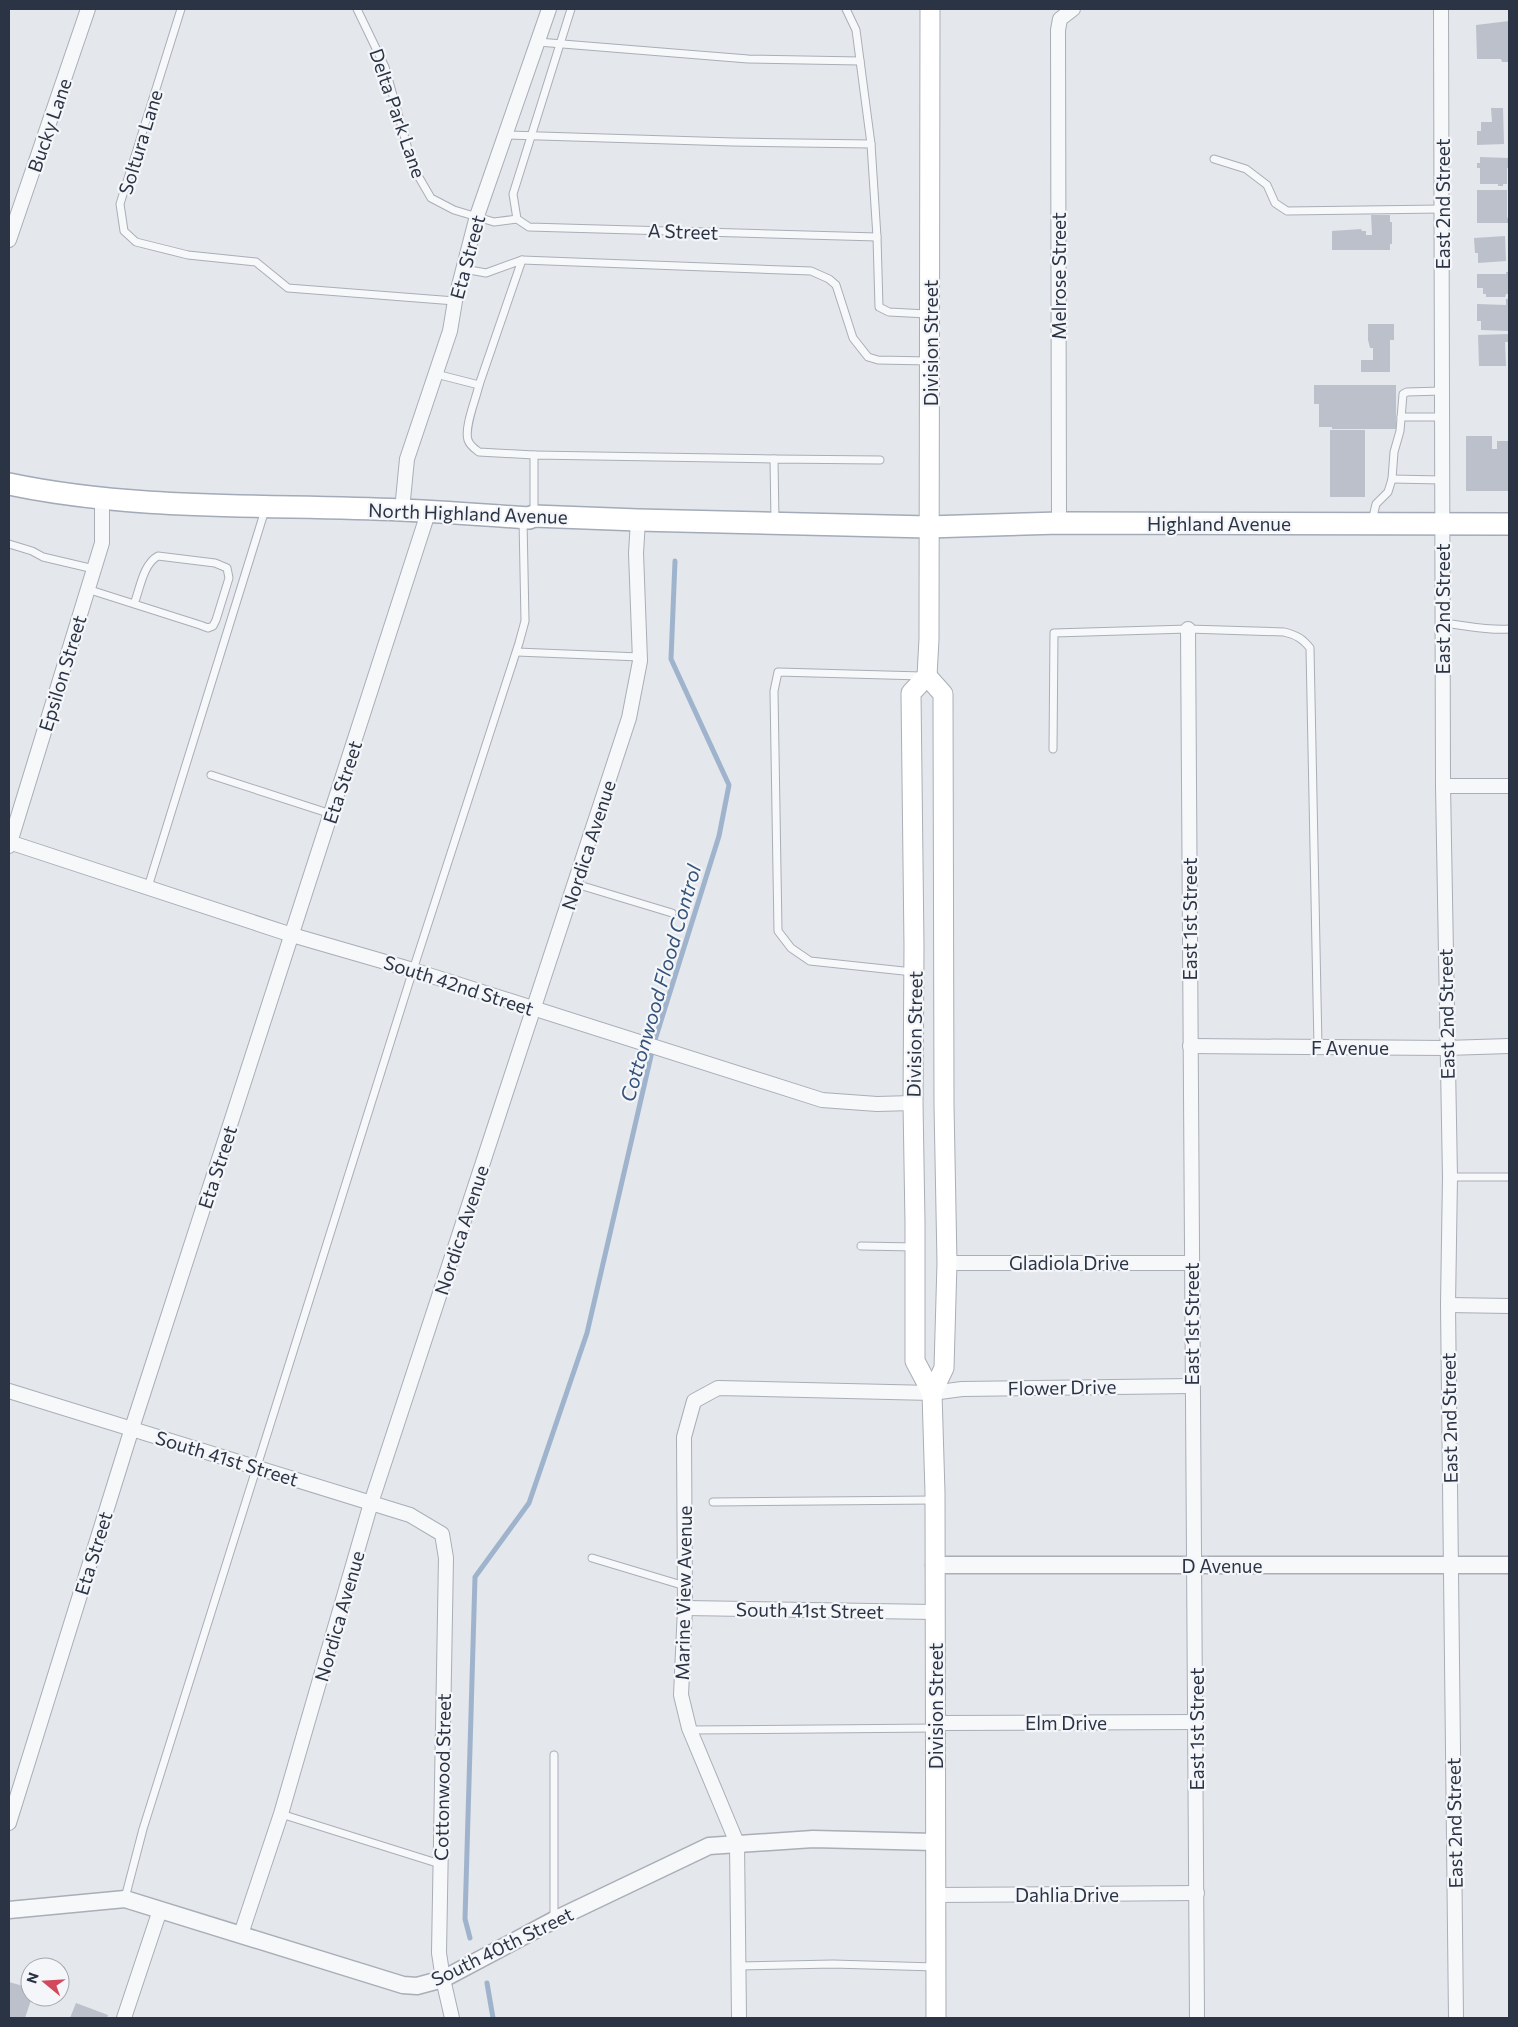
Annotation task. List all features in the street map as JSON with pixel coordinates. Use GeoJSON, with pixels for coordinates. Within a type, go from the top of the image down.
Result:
{"type":"FeatureCollection","features":[{"type":"Feature","properties":{"kind":"main road","name":"Division Street"},"geometry":{"type":"LineString","coordinates":[[930,9],[929,639],[927,676],[912,693],[913,1103],[916,1247],[915,1361],[932,1393]]}},
{"type":"Feature","properties":{"kind":"main road","name":"North Highland Avenue"},"geometry":{"type":"LineString","coordinates":[[9,484],[102,498],[266,508],[402,510],[529,517],[928,527]]}},
{"type":"Feature","properties":{"kind":"main road","name":"Highland Avenue"},"geometry":{"type":"LineString","coordinates":[[928,527],[1059,523],[1509,524]]}},
{"type":"Feature","properties":{"kind":"main road","name":"Division Street"},"geometry":{"type":"LineString","coordinates":[[927,676],[943,694],[944,1105],[947,1263],[944,1368],[932,1393],[936,1725],[936,2018]]}},
{"type":"Feature","properties":{"kind":"street","name":"Bucky Lane"},"geometry":{"type":"LineString","coordinates":[[9,240],[88,9]]}},
{"type":"Feature","properties":{"kind":"street","name":"Eta Street"},"geometry":{"type":"LineString","coordinates":[[402,510],[407,459],[450,331],[455,301],[478,216],[549,9]]}},
{"type":"Feature","properties":{"kind":"street"},"geometry":{"type":"LineString","coordinates":[[1059,19],[1073,9]]}},
{"type":"Feature","properties":{"kind":"street","name":"East 2nd Street"},"geometry":{"type":"LineString","coordinates":[[1441,9],[1443,786],[1446,1048],[1450,1177],[1448,1305],[1456,2018]]}},
{"type":"Feature","properties":{"kind":"street","name":"Melrose Street"},"geometry":{"type":"LineString","coordinates":[[1059,19],[1059,523]]}},
{"type":"Feature","properties":{"kind":"street","name":"Epsilon Street"},"geometry":{"type":"LineString","coordinates":[[9,843],[102,543],[102,498]]}},
{"type":"Feature","properties":{"kind":"street","name":"Eta Street"},"geometry":{"type":"LineString","coordinates":[[9,1823],[132,1428],[332,814],[428,512]]}},
{"type":"Feature","properties":{"kind":"street","name":"Nordica Avenue"},"geometry":{"type":"LineString","coordinates":[[241,1934],[281,1814],[371,1503],[629,718],[640,657],[636,553],[638,520]]}},
{"type":"Feature","properties":{"kind":"street","name":"East 1st Street"},"geometry":{"type":"LineString","coordinates":[[1188,629],[1197,2018]]}},
{"type":"Feature","properties":{"kind":"street"},"geometry":{"type":"LineString","coordinates":[[1443,786],[1509,786]]}},
{"type":"Feature","properties":{"kind":"street","name":"South 42nd Street"},"geometry":{"type":"LineString","coordinates":[[9,843],[292,935],[413,970],[822,1100],[877,1104],[913,1103]]}},
{"type":"Feature","properties":{"kind":"street","name":"F Avenue"},"geometry":{"type":"LineString","coordinates":[[1190,1046],[1446,1048],[1509,1046]]}},
{"type":"Feature","properties":{"kind":"street","name":"Gladiola Drive"},"geometry":{"type":"LineString","coordinates":[[947,1263],[1191,1263]]}},
{"type":"Feature","properties":{"kind":"street"},"geometry":{"type":"LineString","coordinates":[[1448,1305],[1509,1306]]}},
{"type":"Feature","properties":{"kind":"street","name":"Flower Drive"},"geometry":{"type":"LineString","coordinates":[[932,1393],[962,1389],[1192,1386]]}},
{"type":"Feature","properties":{"kind":"street","name":"Marine View Avenue"},"geometry":{"type":"LineString","coordinates":[[739,2018],[737,1843],[690,1730],[681,1695],[685,1608],[684,1437],[694,1401],[718,1388],[932,1393]]}},
{"type":"Feature","properties":{"kind":"street","name":"South 41st Street"},"geometry":{"type":"LineString","coordinates":[[9,1391],[410,1515],[442,1534]]}},
{"type":"Feature","properties":{"kind":"street","name":"Cottonwood Street"},"geometry":{"type":"LineString","coordinates":[[442,1534],[446,1558],[439,1953],[452,2018]]}},
{"type":"Feature","properties":{"kind":"street","name":"D Avenue"},"geometry":{"type":"LineString","coordinates":[[934,1565],[1509,1565]]}},
{"type":"Feature","properties":{"kind":"street","name":"South 41st Street"},"geometry":{"type":"LineString","coordinates":[[685,1608],[934,1612]]}},
{"type":"Feature","properties":{"kind":"street","name":"Elm Drive"},"geometry":{"type":"LineString","coordinates":[[936,1725],[1196,1722]]}},
{"type":"Feature","properties":{"kind":"street","name":"South 40th Street"},"geometry":{"type":"LineString","coordinates":[[9,1910],[125,1899],[403,1985],[417,1986],[443,1979],[554,1920],[710,1846],[813,1839],[935,1842]]}},
{"type":"Feature","properties":{"kind":"street","name":"Dahlia Drive"},"geometry":{"type":"LineString","coordinates":[[937,1894],[1197,1893]]}},
{"type":"Feature","properties":{"kind":"street"},"geometry":{"type":"LineString","coordinates":[[124,2018],[160,1910]]}},
{"type":"Feature","properties":{"kind":"lane","name":"Soltura Lane"},"geometry":{"type":"LineString","coordinates":[[181,9],[120,204],[124,231],[136,242],[188,256],[256,262],[288,288],[455,301]]}},
{"type":"Feature","properties":{"kind":"lane","name":"Delta Park Lane"},"geometry":{"type":"LineString","coordinates":[[357,9],[385,67],[413,167],[431,198],[454,210],[494,222],[516,219]]}},
{"type":"Feature","properties":{"kind":"lane"},"geometry":{"type":"LineString","coordinates":[[516,219],[513,194],[571,9]]}},
{"type":"Feature","properties":{"kind":"lane"},"geometry":{"type":"LineString","coordinates":[[846,9],[856,30],[870,144],[877,237],[879,307],[888,312],[930,314]]}},
{"type":"Feature","properties":{"kind":"lane"},"geometry":{"type":"LineString","coordinates":[[538,42],[748,59],[860,60]]}},
{"type":"Feature","properties":{"kind":"lane"},"geometry":{"type":"LineString","coordinates":[[506,135],[870,144]]}},
{"type":"Feature","properties":{"kind":"lane"},"geometry":{"type":"LineString","coordinates":[[1214,159],[1246,169],[1267,185],[1276,202],[1287,211],[1441,209]]}},
{"type":"Feature","properties":{"kind":"lane","name":"A Street"},"geometry":{"type":"LineString","coordinates":[[516,219],[529,226],[877,237]]}},
{"type":"Feature","properties":{"kind":"lane"},"geometry":{"type":"LineString","coordinates":[[522,260],[480,385],[468,429],[468,440],[473,448],[479,452],[534,455],[880,460]]}},
{"type":"Feature","properties":{"kind":"lane"},"geometry":{"type":"LineString","coordinates":[[464,269],[486,273],[522,260],[810,271],[829,279],[836,285],[853,338],[868,357],[878,360],[930,361]]}},
{"type":"Feature","properties":{"kind":"lane"},"geometry":{"type":"LineString","coordinates":[[436,374],[480,385]]}},
{"type":"Feature","properties":{"kind":"lane"},"geometry":{"type":"LineString","coordinates":[[1372,523],[1376,504],[1388,492],[1392,479],[1403,394],[1407,392],[1442,391]]}},
{"type":"Feature","properties":{"kind":"lane"},"geometry":{"type":"LineString","coordinates":[[1401,417],[1442,417]]}},
{"type":"Feature","properties":{"kind":"lane"},"geometry":{"type":"LineString","coordinates":[[125,1899],[142,1829],[525,621],[529,517],[534,455]]}},
{"type":"Feature","properties":{"kind":"lane"},"geometry":{"type":"LineString","coordinates":[[774,459],[775,523]]}},
{"type":"Feature","properties":{"kind":"lane"},"geometry":{"type":"LineString","coordinates":[[1392,479],[1442,480]]}},
{"type":"Feature","properties":{"kind":"lane"},"geometry":{"type":"LineString","coordinates":[[148,887],[266,508]]}},
{"type":"Feature","properties":{"kind":"lane"},"geometry":{"type":"LineString","coordinates":[[9,544],[32,551],[43,557],[94,569]]}},
{"type":"Feature","properties":{"kind":"lane"},"geometry":{"type":"LineString","coordinates":[[87,589],[208,628],[213,626],[216,620],[229,578],[227,568],[215,563],[158,556],[151,560],[134,604]]}},
{"type":"Feature","properties":{"kind":"lane"},"geometry":{"type":"LineString","coordinates":[[1442,623],[1490,630],[1509,629]]}},
{"type":"Feature","properties":{"kind":"lane"},"geometry":{"type":"LineString","coordinates":[[1053,749],[1054,633],[1188,629],[1284,632],[1296,634],[1303,639],[1310,648],[1318,1047]]}},
{"type":"Feature","properties":{"kind":"lane"},"geometry":{"type":"LineString","coordinates":[[516,652],[640,657]]}},
{"type":"Feature","properties":{"kind":"lane"},"geometry":{"type":"LineString","coordinates":[[914,972],[810,961],[790,948],[778,931],[774,692],[778,672],[927,676]]}},
{"type":"Feature","properties":{"kind":"lane"},"geometry":{"type":"LineString","coordinates":[[211,775],[332,814]]}},
{"type":"Feature","properties":{"kind":"lane"},"geometry":{"type":"LineString","coordinates":[[576,884],[672,913]]}},
{"type":"Feature","properties":{"kind":"lane"},"geometry":{"type":"LineString","coordinates":[[1450,1177],[1509,1177]]}},
{"type":"Feature","properties":{"kind":"lane"},"geometry":{"type":"LineString","coordinates":[[861,1246],[916,1247]]}},
{"type":"Feature","properties":{"kind":"lane"},"geometry":{"type":"LineString","coordinates":[[713,1502],[934,1500]]}},
{"type":"Feature","properties":{"kind":"lane"},"geometry":{"type":"LineString","coordinates":[[592,1558],[685,1586]]}},
{"type":"Feature","properties":{"kind":"lane"},"geometry":{"type":"LineString","coordinates":[[690,1730],[936,1725]]}},
{"type":"Feature","properties":{"kind":"lane"},"geometry":{"type":"LineString","coordinates":[[554,1755],[554,1920]]}},
{"type":"Feature","properties":{"kind":"lane"},"geometry":{"type":"LineString","coordinates":[[281,1814],[440,1864]]}},
{"type":"Feature","properties":{"kind":"lane"},"geometry":{"type":"LineString","coordinates":[[738,1966],[833,1964],[936,1967]]}},
{"type":"Feature","properties":{"kind":"building"},"geometry":{"type":"Polygon","coordinates":[[[1509,21],[1509,62],[1502,62],[1501,59],[1477,59],[1476,25],[1509,21]]]}},
{"type":"Feature","properties":{"kind":"building"},"geometry":{"type":"Polygon","coordinates":[[[1491,108],[1503,108],[1504,144],[1477,145],[1477,131],[1481,131],[1481,122],[1492,122],[1491,108]]]}},
{"type":"Feature","properties":{"kind":"building"},"geometry":{"type":"Polygon","coordinates":[[[1480,157],[1509,158],[1507,184],[1498,186],[1498,184],[1480,184],[1480,168],[1477,168],[1477,163],[1480,163],[1480,157]]]}},
{"type":"Feature","properties":{"kind":"building"},"geometry":{"type":"Polygon","coordinates":[[[1477,190],[1507,190],[1507,218],[1509,217],[1509,223],[1477,223],[1477,190]]]}},
{"type":"Feature","properties":{"kind":"building"},"geometry":{"type":"Polygon","coordinates":[[[1371,215],[1390,215],[1390,222],[1392,222],[1392,244],[1390,244],[1390,250],[1332,250],[1332,231],[1361,229],[1366,231],[1366,235],[1372,235],[1371,215]]]}},
{"type":"Feature","properties":{"kind":"building"},"geometry":{"type":"Polygon","coordinates":[[[1505,236],[1506,261],[1478,263],[1478,253],[1475,253],[1474,238],[1505,236]]]}},
{"type":"Feature","properties":{"kind":"building"},"geometry":{"type":"Polygon","coordinates":[[[1506,272],[1509,272],[1509,294],[1506,294],[1505,297],[1486,297],[1486,294],[1483,294],[1483,288],[1477,288],[1477,274],[1506,274],[1506,272]]]}},
{"type":"Feature","properties":{"kind":"building"},"geometry":{"type":"Polygon","coordinates":[[[1506,299],[1509,299],[1509,331],[1481,330],[1481,321],[1477,321],[1477,304],[1506,305],[1506,299]]]}},
{"type":"Feature","properties":{"kind":"building"},"geometry":{"type":"Polygon","coordinates":[[[1368,324],[1394,324],[1394,340],[1390,340],[1390,372],[1361,372],[1361,360],[1373,360],[1373,348],[1370,348],[1368,340],[1368,324]]]}},
{"type":"Feature","properties":{"kind":"building"},"geometry":{"type":"Polygon","coordinates":[[[1509,334],[1509,342],[1505,342],[1506,366],[1479,366],[1478,335],[1509,334]]]}},
{"type":"Feature","properties":{"kind":"building"},"geometry":{"type":"Polygon","coordinates":[[[1314,385],[1396,385],[1396,429],[1332,429],[1332,427],[1319,427],[1319,404],[1314,404],[1314,385]]]}},
{"type":"Feature","properties":{"kind":"building"},"geometry":{"type":"Polygon","coordinates":[[[1330,430],[1365,430],[1365,497],[1330,497],[1330,430]]]}},
{"type":"Feature","properties":{"kind":"building"},"geometry":{"type":"Polygon","coordinates":[[[1466,436],[1492,436],[1492,449],[1497,449],[1497,441],[1509,441],[1509,491],[1466,491],[1466,436]]]}},
{"type":"Feature","properties":{"kind":"building"},"geometry":{"type":"Polygon","coordinates":[[[9,1982],[20,1985],[20,2007],[29,2007],[25,2018],[9,2018],[9,1982]]]}},
{"type":"Feature","properties":{"kind":"building"},"geometry":{"type":"Polygon","coordinates":[[[76,2003],[108,2015],[107,2018],[70,2018],[76,2003]]]}},
{"type":"Feature","properties":{"kind":"waterway","name":"Cottonwood Flood Control"},"geometry":{"type":"LineString","coordinates":[[470,1938],[465,1919],[475,1577],[529,1503],[587,1333],[654,1043],[719,836],[729,785],[671,659],[675,561]]}},
{"type":"Feature","properties":{"kind":"waterway"},"geometry":{"type":"LineString","coordinates":[[487,1983],[493,2018]]}}]}
